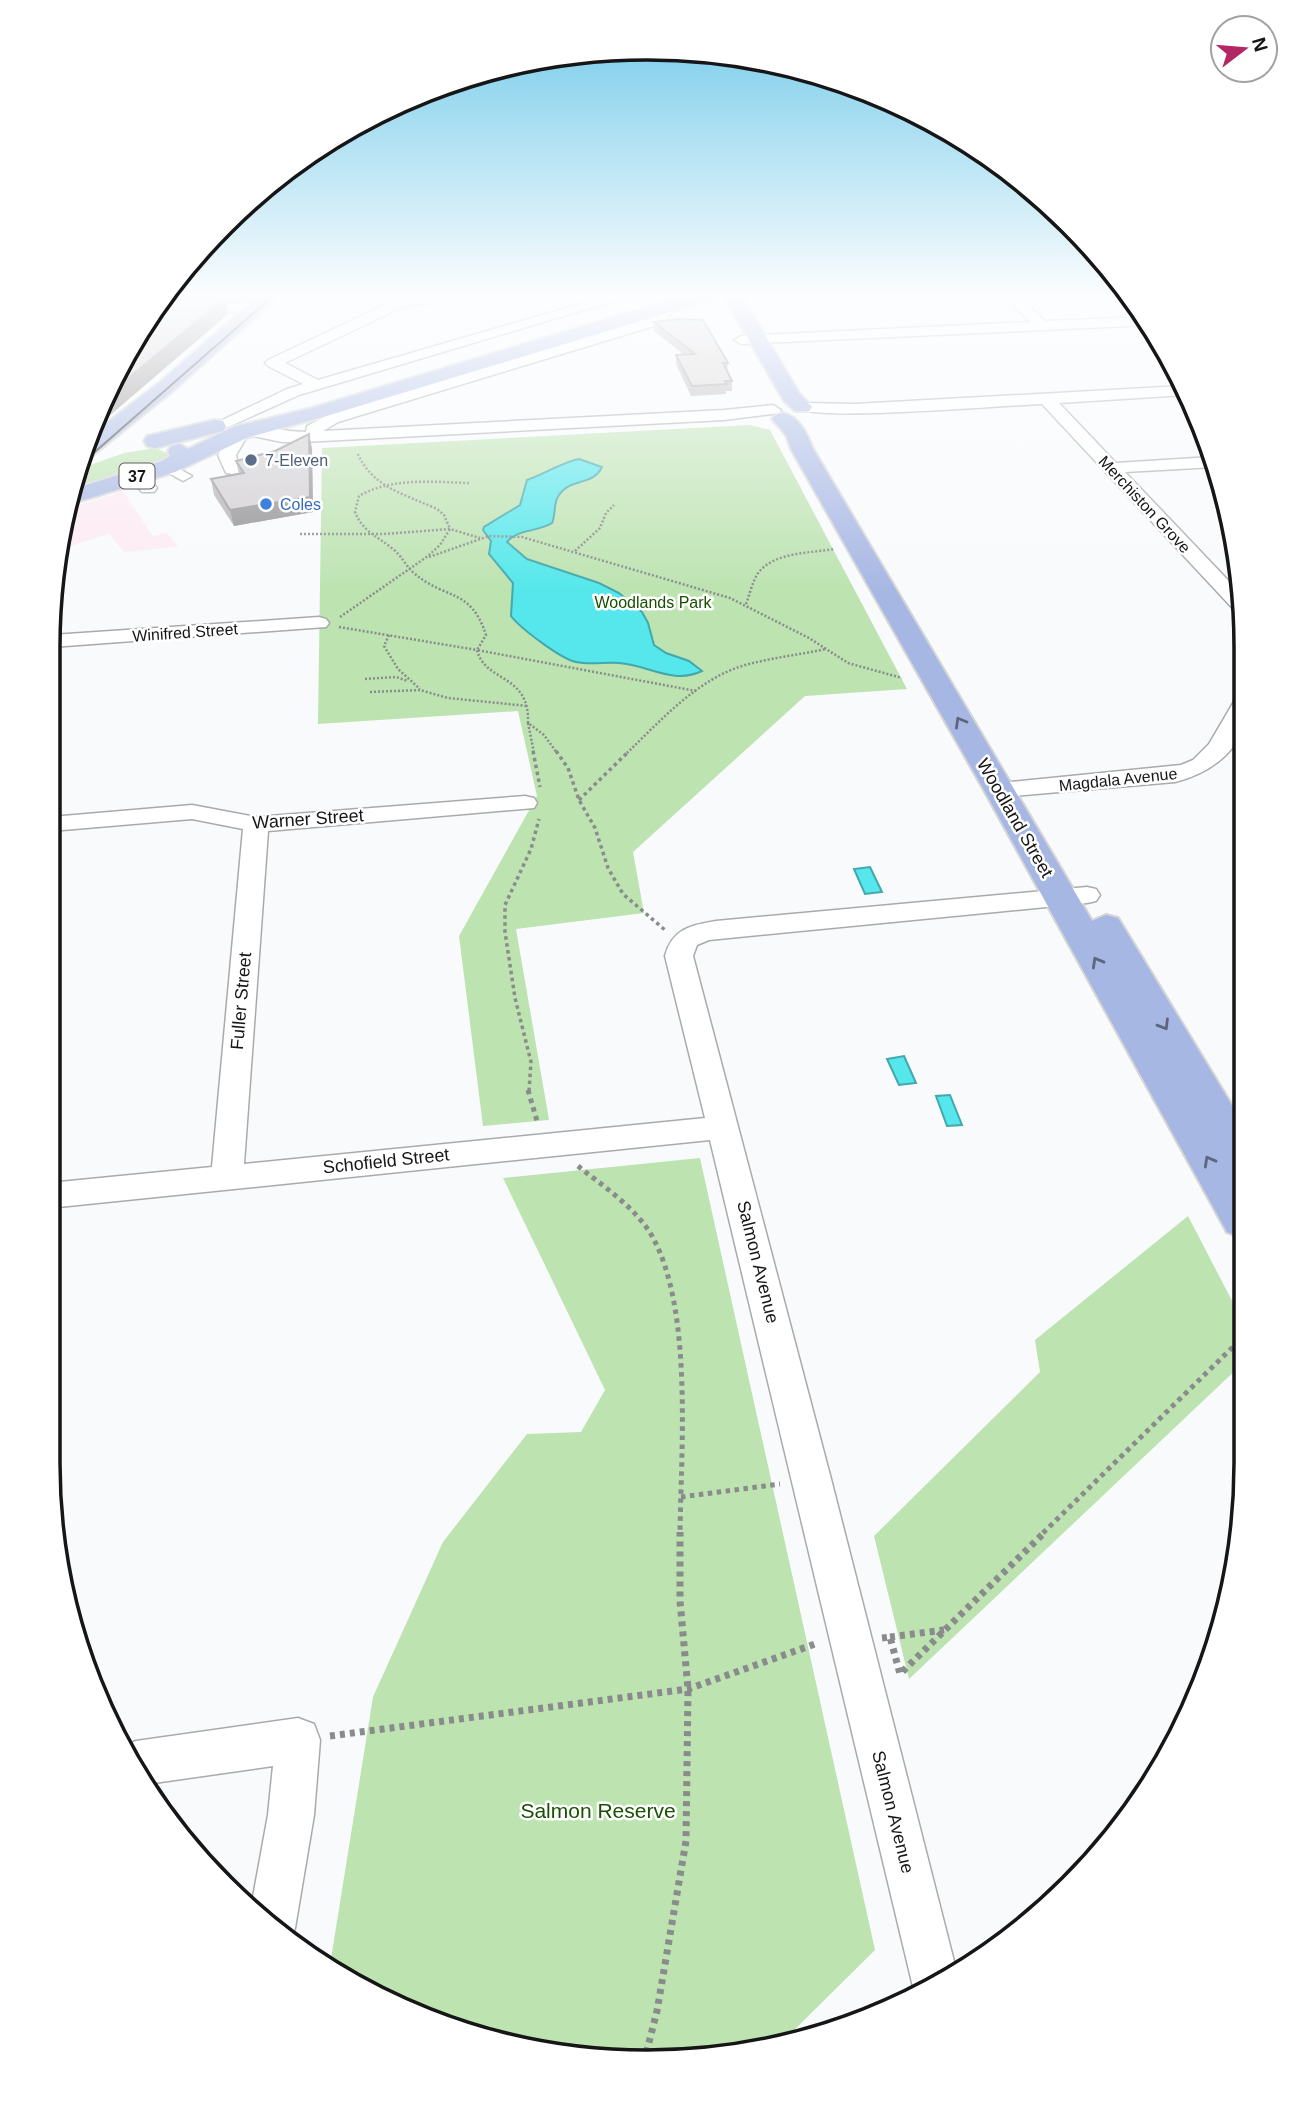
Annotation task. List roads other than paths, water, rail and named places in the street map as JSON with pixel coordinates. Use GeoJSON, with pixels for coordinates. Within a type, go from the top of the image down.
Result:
{"type":"FeatureCollection","features":[{"type":"Feature","properties":{"kind":"main road"},"geometry":{"type":"LineString","coordinates":[[97,441],[158,393]]}},
{"type":"Feature","properties":{"kind":"main road","name":"37"},"geometry":{"type":"LineString","coordinates":[[80,495],[142,482],[175,471],[237,429],[356,393]]}},
{"type":"Feature","properties":{"kind":"main road","name":"37"},"geometry":{"type":"LineString","coordinates":[[91,459],[155,441],[237,429],[319,412],[377,393]]}},
{"type":"Feature","properties":{"kind":"main road","name":"Woodland Street"},"geometry":{"type":"LineString","coordinates":[[774,393],[792,413]]}},
{"type":"Feature","properties":{"kind":"main road","name":"Woodland Street"},"geometry":{"type":"LineString","coordinates":[[788,393],[802,450],[844,502],[1074,896],[1234,1205]]}},
{"type":"Feature","properties":{"kind":"main road"},"geometry":{"type":"LineString","coordinates":[[129,418],[132,430],[155,441]]}},
{"type":"Feature","properties":{"kind":"main road","name":"37"},"geometry":{"type":"LineString","coordinates":[[155,441],[174,448],[180,454],[175,471]]}},
{"type":"Feature","properties":{"kind":"main road","name":"Woodland Street"},"geometry":{"type":"LineString","coordinates":[[1074,896],[1234,1144]]}},
{"type":"Feature","properties":{"kind":"street"},"geometry":{"type":"LineString","coordinates":[[290,393],[275,399],[237,429],[227,455],[232,468],[268,462],[319,424],[416,393]]}},
{"type":"Feature","properties":{"kind":"street"},"geometry":{"type":"LineString","coordinates":[[237,429],[282,437],[354,435],[1142,393]]}},
{"type":"Feature","properties":{"kind":"street","name":"Merchiston Grove"},"geometry":{"type":"LineString","coordinates":[[1048,399],[1231,595]]}},
{"type":"Feature","properties":{"kind":"street"},"geometry":{"type":"LineString","coordinates":[[1111,468],[1204,463]]}},
{"type":"Feature","properties":{"kind":"street","name":"Winifred Street"},"geometry":{"type":"LineString","coordinates":[[60,640],[319,624]]}},
{"type":"Feature","properties":{"kind":"street","name":"Magdala Avenue"},"geometry":{"type":"LineString","coordinates":[[1012,789],[1175,775],[1194,770],[1207,763],[1234,719]]}},
{"type":"Feature","properties":{"kind":"street","name":"Warner Street"},"geometry":{"type":"LineString","coordinates":[[60,823],[192,812],[256,824],[537,805]]}},
{"type":"Feature","properties":{"kind":"street","name":"Fuller Street"},"geometry":{"type":"LineString","coordinates":[[228,1178],[256,824]]}},
{"type":"Feature","properties":{"kind":"street","name":"Salmon Avenue"},"geometry":{"type":"LineString","coordinates":[[933,1976],[812,1479],[679,956],[682,943],[689,936],[716,929],[1074,896]]}},
{"type":"Feature","properties":{"kind":"street","name":"Schofield Street"},"geometry":{"type":"LineString","coordinates":[[60,1195],[724,1127]]}},
{"type":"Feature","properties":{"kind":"street"},"geometry":{"type":"LineString","coordinates":[[141,1762],[298,1740],[291,1815],[273,1916]]}},
{"type":"Feature","properties":{"kind":"water"},"geometry":{"type":"Polygon","coordinates":[[[579,459],[602,467],[593,477],[569,486],[559,495],[552,523],[516,535],[507,542],[527,559],[599,583],[619,593],[642,612],[654,645],[666,653],[689,661],[702,671],[681,676],[630,664],[569,660],[541,642],[511,616],[513,583],[489,554],[491,541],[483,530],[484,527],[520,505],[527,480],[579,459]]]}},
{"type":"Feature","properties":{"kind":"water"},"geometry":{"type":"Polygon","coordinates":[[[870,867],[882,892],[865,894],[854,869],[870,867]]]}},
{"type":"Feature","properties":{"kind":"water"},"geometry":{"type":"Polygon","coordinates":[[[904,1056],[916,1083],[899,1085],[887,1059],[904,1056]]]}},
{"type":"Feature","properties":{"kind":"water"},"geometry":{"type":"Polygon","coordinates":[[[950,1095],[962,1125],[947,1126],[936,1096],[950,1095]]]}},
{"type":"Feature","properties":{"kind":"tram line"},"geometry":{"type":"LineString","coordinates":[[92,454],[162,393]]}},
{"type":"Feature","properties":{"kind":"place","name":"7-Eleven"},"geometry":{"type":"Point","coordinates":[251,460]}},
{"type":"Feature","properties":{"kind":"place","name":"Coles"},"geometry":{"type":"Point","coordinates":[266,504]}},
{"type":"Feature","properties":{"kind":"park label","name":"Woodlands Park"},"geometry":{"type":"Point","coordinates":[653,602]}},
{"type":"Feature","properties":{"kind":"park label","name":"Salmon Reserve"},"geometry":{"type":"Point","coordinates":[598,1811]}}]}
